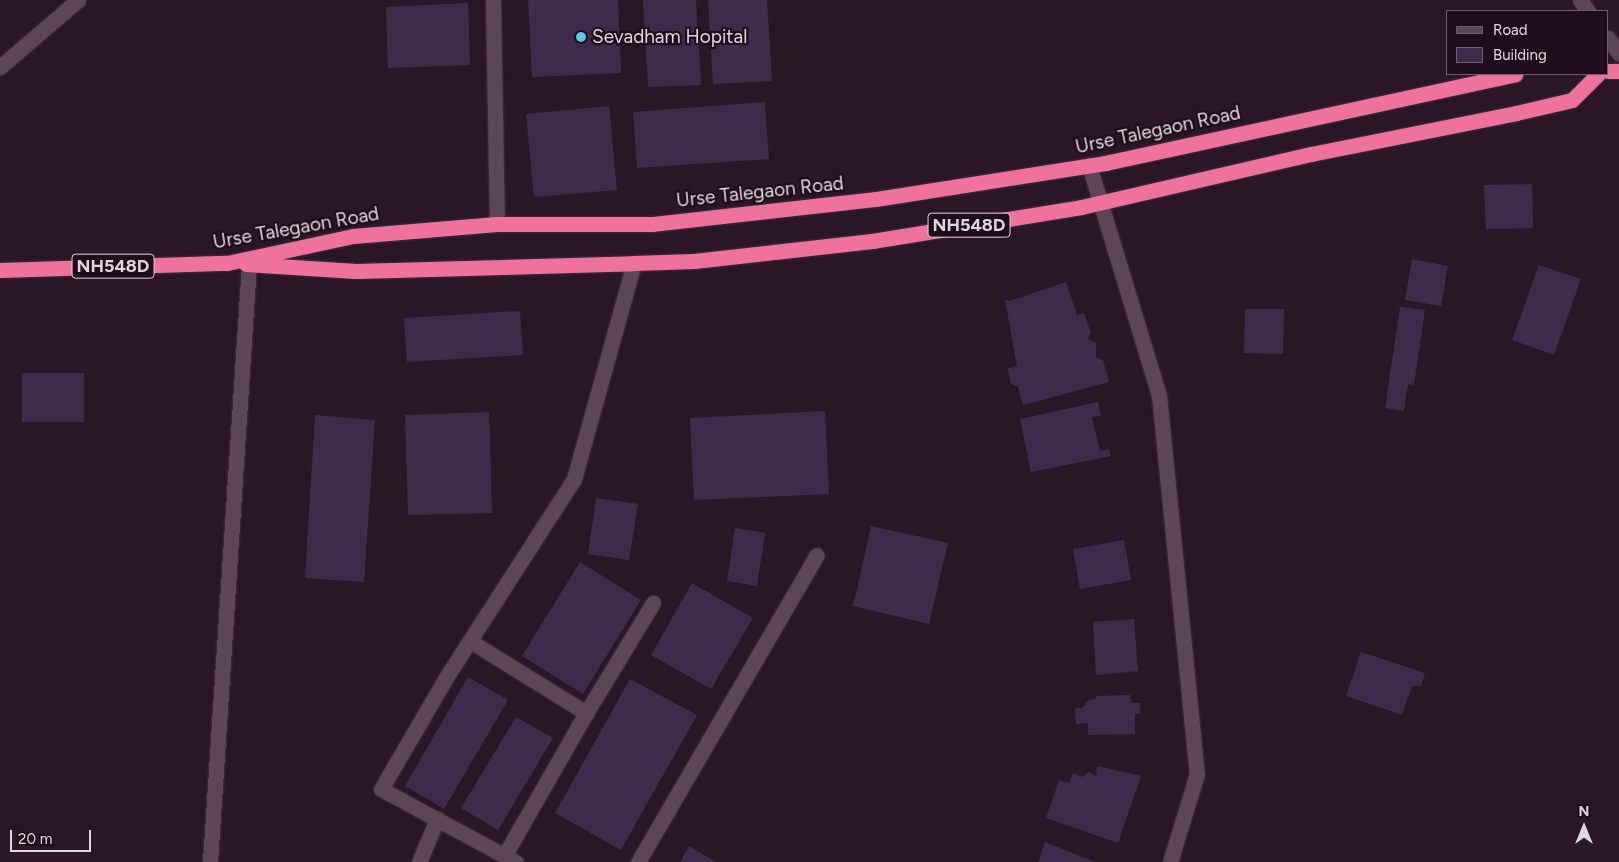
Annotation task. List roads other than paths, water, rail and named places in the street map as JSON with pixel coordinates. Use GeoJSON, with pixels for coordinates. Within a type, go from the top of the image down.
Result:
{"type":"FeatureCollection","features":[{"type":"Feature","properties":{"kind":"highway","name":"Urse Talegaon Road"},"geometry":{"type":"LineString","coordinates":[[0,270],[227,263],[353,236],[497,224],[652,224],[876,199],[1089,165],[1510,75]]}},
{"type":"Feature","properties":{"kind":"highway","name":"NH548D"},"geometry":{"type":"LineString","coordinates":[[227,263],[356,272],[694,261],[872,241],[1101,202],[1311,154],[1572,100],[1597,75]]}},
{"type":"Feature","properties":{"kind":"street"},"geometry":{"type":"LineString","coordinates":[[0,67],[78,0]]}},
{"type":"Feature","properties":{"kind":"street"},"geometry":{"type":"LineString","coordinates":[[494,0],[497,224]]}},
{"type":"Feature","properties":{"kind":"street"},"geometry":{"type":"LineString","coordinates":[[1609,39],[1619,54]]}},
{"type":"Feature","properties":{"kind":"street"},"geometry":{"type":"LineString","coordinates":[[1089,165],[1158,395],[1197,774],[1170,862]]}},
{"type":"Feature","properties":{"kind":"street"},"geometry":{"type":"LineString","coordinates":[[634,263],[574,479],[470,641],[381,789],[510,859],[586,713],[653,603]]}},
{"type":"Feature","properties":{"kind":"street"},"geometry":{"type":"LineString","coordinates":[[210,862],[249,264]]}},
{"type":"Feature","properties":{"kind":"street"},"geometry":{"type":"LineString","coordinates":[[638,862],[817,555]]}},
{"type":"Feature","properties":{"kind":"street"},"geometry":{"type":"LineString","coordinates":[[470,641],[586,713]]}},
{"type":"Feature","properties":{"kind":"street"},"geometry":{"type":"LineString","coordinates":[[419,862],[437,819]]}},
{"type":"Feature","properties":{"kind":"place","name":"Sevadham Hopital"},"geometry":{"type":"Point","coordinates":[581,37]}}]}
